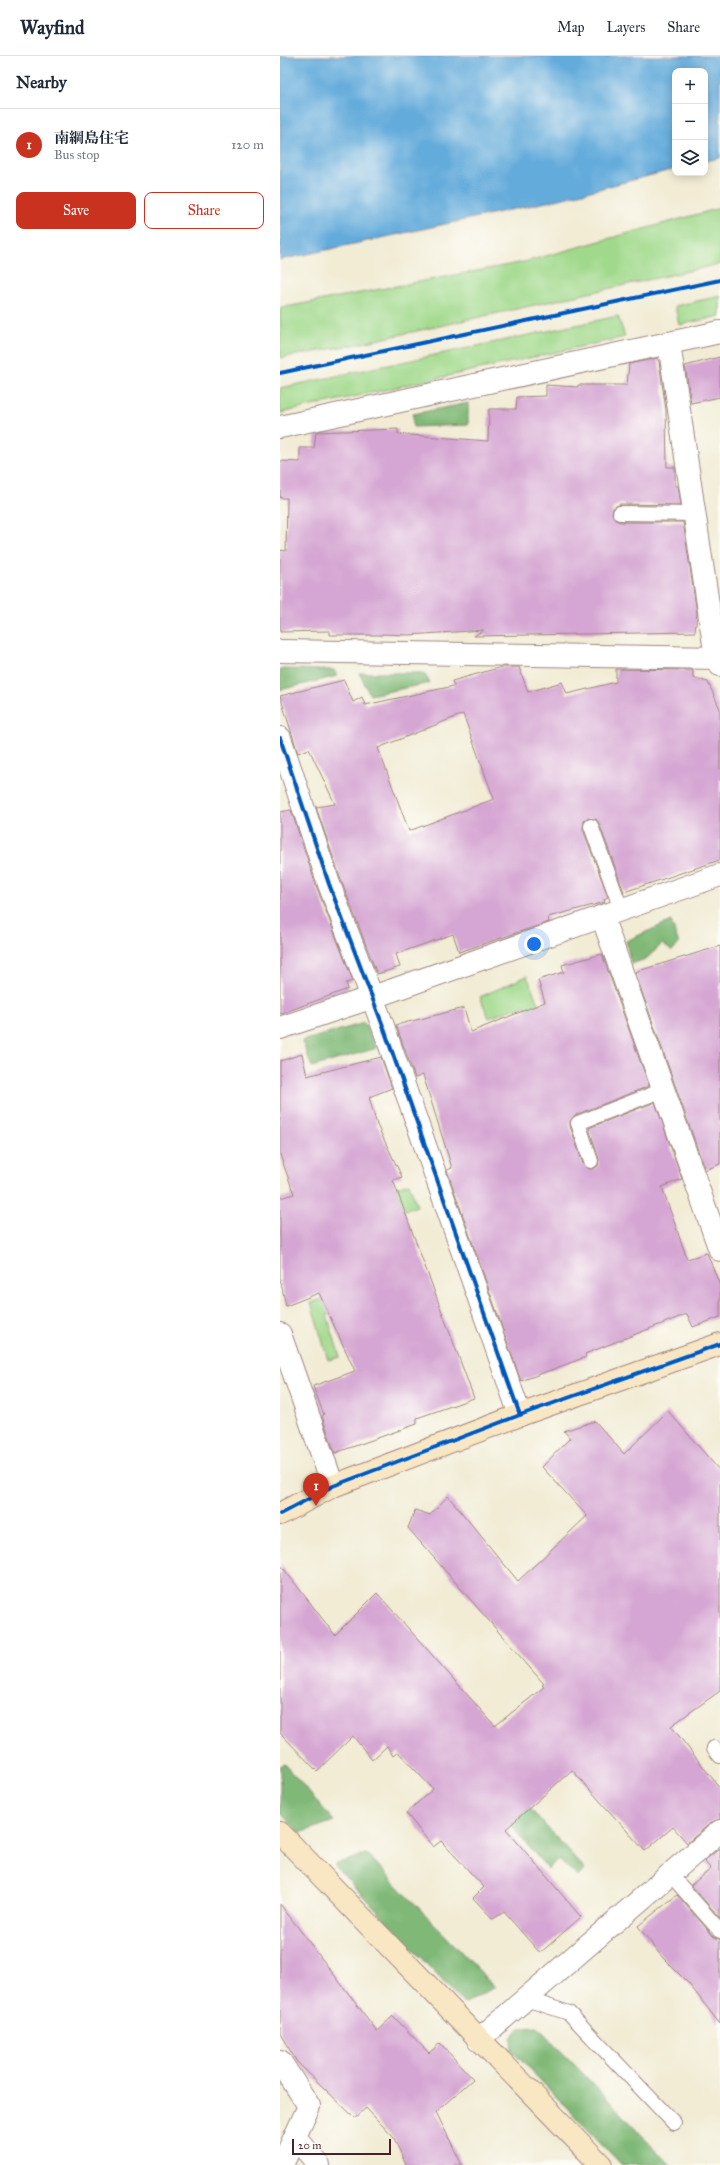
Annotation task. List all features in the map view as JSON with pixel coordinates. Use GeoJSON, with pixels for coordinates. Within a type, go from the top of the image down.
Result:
{"type":"FeatureCollection","features":[{"type":"Feature","properties":{"kind":"street"},"geometry":{"type":"LineString","coordinates":[[280,427],[720,332]]}},
{"type":"Feature","properties":{"kind":"street"},"geometry":{"type":"LineString","coordinates":[[280,651],[719,660],[694,514],[669,343]]}},
{"type":"Feature","properties":{"kind":"street"},"geometry":{"type":"LineString","coordinates":[[280,738],[329,884],[373,998],[520,1416]]}},
{"type":"Feature","properties":{"kind":"street"},"geometry":{"type":"LineString","coordinates":[[280,1028],[373,998],[720,875]]}},
{"type":"Feature","properties":{"kind":"street"},"geometry":{"type":"LineString","coordinates":[[611,913],[663,1090],[720,1250]]}},
{"type":"Feature","properties":{"kind":"street"},"geometry":{"type":"LineString","coordinates":[[280,1334],[332,1486]]}},
{"type":"Feature","properties":{"kind":"street"},"geometry":{"type":"LineString","coordinates":[[280,1514],[332,1486],[720,1344]]}},
{"type":"Feature","properties":{"kind":"street"},"geometry":{"type":"LineString","coordinates":[[478,2040],[720,1831]]}},
{"type":"Feature","properties":{"kind":"street"},"geometry":{"type":"LineString","coordinates":[[280,1833],[378,1932],[478,2040],[601,2165]]}},
{"type":"Feature","properties":{"kind":"street"},"geometry":{"type":"LineString","coordinates":[[280,2061],[309,2106],[286,2149],[319,2165]]}},
{"type":"Feature","properties":{"kind":"lane"},"geometry":{"type":"LineString","coordinates":[[620,513],[694,514]]}},
{"type":"Feature","properties":{"kind":"lane"},"geometry":{"type":"LineString","coordinates":[[591,826],[611,913]]}},
{"type":"Feature","properties":{"kind":"lane"},"geometry":{"type":"LineString","coordinates":[[591,1160],[578,1123],[663,1090]]}},
{"type":"Feature","properties":{"kind":"lane"},"geometry":{"type":"LineString","coordinates":[[670,1874],[720,1931]]}},
{"type":"Feature","properties":{"kind":"lane"},"geometry":{"type":"LineString","coordinates":[[526,1999],[569,2013],[674,2123]]}},
{"type":"Feature","properties":{"kind":"green space"},"geometry":{"type":"Polygon","coordinates":[[[720,208],[720,264],[358,344],[280,358],[280,308],[524,262],[720,208]]]}},
{"type":"Feature","properties":{"kind":"green space"},"geometry":{"type":"Polygon","coordinates":[[[720,296],[720,316],[679,325],[675,306],[720,296]]]}},
{"type":"Feature","properties":{"kind":"green space"},"geometry":{"type":"Polygon","coordinates":[[[618,316],[625,337],[280,413],[280,388],[618,316]]]}},
{"type":"Feature","properties":{"kind":"green space"},"geometry":{"type":"Polygon","coordinates":[[[468,403],[468,425],[413,427],[413,414],[468,403]]]}},
{"type":"Feature","properties":{"kind":"green space"},"geometry":{"type":"Polygon","coordinates":[[[280,669],[334,670],[337,676],[280,690],[280,669]]]}},
{"type":"Feature","properties":{"kind":"green space"},"geometry":{"type":"Polygon","coordinates":[[[359,673],[424,673],[430,683],[370,695],[359,673]]]}},
{"type":"Feature","properties":{"kind":"green space"},"geometry":{"type":"Polygon","coordinates":[[[671,921],[679,944],[672,951],[662,944],[646,959],[631,964],[626,941],[671,921]]]}},
{"type":"Feature","properties":{"kind":"green space"},"geometry":{"type":"Polygon","coordinates":[[[527,976],[550,1034],[542,1039],[524,1005],[489,1018],[480,997],[527,976]]]}},
{"type":"Feature","properties":{"kind":"green space"},"geometry":{"type":"Polygon","coordinates":[[[364,1023],[377,1048],[312,1067],[302,1041],[364,1023]]]}},
{"type":"Feature","properties":{"kind":"green space"},"geometry":{"type":"Polygon","coordinates":[[[409,1183],[417,1206],[378,1219],[369,1196],[409,1183]]]}},
{"type":"Feature","properties":{"kind":"green space"},"geometry":{"type":"Polygon","coordinates":[[[364,1284],[368,1296],[327,1315],[340,1357],[328,1360],[311,1303],[364,1284]]]}},
{"type":"Feature","properties":{"kind":"green space"},"geometry":{"type":"Polygon","coordinates":[[[480,1754],[585,1869],[578,1877],[558,1859],[548,1869],[462,1769],[480,1754]]]}},
{"type":"Feature","properties":{"kind":"green space"},"geometry":{"type":"Polygon","coordinates":[[[284,1764],[334,1821],[300,1833],[280,1813],[280,1766],[284,1764]]]}},
{"type":"Feature","properties":{"kind":"green space"},"geometry":{"type":"Polygon","coordinates":[[[367,1854],[495,1987],[464,2004],[334,1865],[367,1854]]]}},
{"type":"Feature","properties":{"kind":"green space"},"geometry":{"type":"Polygon","coordinates":[[[538,2027],[671,2165],[622,2165],[512,2051],[511,2038],[519,2028],[538,2027]]]}},
{"type":"Feature","properties":{"kind":"water"},"geometry":{"type":"Polygon","coordinates":[[[280,56],[720,56],[720,158],[708,160],[708,68],[672,68],[672,170],[556,200],[280,260],[280,56]]]}},
{"type":"Feature","properties":{"kind":"building"},"geometry":{"type":"Polygon","coordinates":[[[720,357],[720,397],[691,403],[685,366],[720,357]]]}},
{"type":"Feature","properties":{"kind":"building"},"geometry":{"type":"Polygon","coordinates":[[[657,358],[659,362],[666,410],[667,467],[675,467],[675,486],[678,486],[681,505],[620,504],[613,508],[612,513],[615,520],[620,522],[683,522],[697,613],[695,632],[474,636],[484,630],[409,635],[330,635],[330,631],[280,632],[280,550],[286,551],[287,498],[280,498],[280,461],[300,462],[300,448],[314,448],[316,432],[398,429],[398,434],[488,441],[489,409],[516,409],[517,397],[546,396],[546,385],[578,387],[578,385],[627,385],[629,364],[657,358]]]}},
{"type":"Feature","properties":{"kind":"building"},"geometry":{"type":"Polygon","coordinates":[[[502,667],[519,667],[528,692],[562,682],[567,694],[616,682],[616,669],[693,670],[693,678],[708,682],[720,709],[720,860],[624,892],[599,823],[596,819],[588,818],[584,821],[583,829],[608,897],[604,899],[605,902],[548,917],[549,922],[459,952],[453,934],[396,954],[400,967],[377,974],[341,880],[316,807],[335,804],[309,749],[298,753],[280,696],[344,680],[353,702],[362,697],[365,705],[454,686],[452,681],[502,667]],[[463,714],[378,748],[409,831],[494,799],[463,714]]]}},
{"type":"Feature","properties":{"kind":"building"},"geometry":{"type":"Polygon","coordinates":[[[291,810],[317,888],[353,981],[346,983],[348,989],[280,1014],[280,812],[291,810]]]}},
{"type":"Feature","properties":{"kind":"building"},"geometry":{"type":"Polygon","coordinates":[[[720,946],[720,1164],[705,1170],[635,972],[720,946]]]}},
{"type":"Feature","properties":{"kind":"building"},"geometry":{"type":"Polygon","coordinates":[[[602,954],[649,1086],[575,1115],[570,1121],[570,1126],[583,1164],[589,1169],[593,1169],[598,1166],[599,1159],[589,1128],[655,1102],[682,1179],[662,1187],[687,1259],[707,1253],[720,1286],[720,1317],[693,1327],[687,1314],[585,1354],[586,1357],[521,1381],[447,1170],[452,1168],[423,1075],[415,1078],[396,1025],[464,1008],[471,1032],[545,1002],[538,980],[564,972],[562,965],[602,954]]]}},
{"type":"Feature","properties":{"kind":"building"},"geometry":{"type":"Polygon","coordinates":[[[302,1054],[307,1076],[381,1057],[392,1088],[369,1097],[377,1125],[402,1177],[393,1180],[474,1398],[417,1418],[417,1424],[335,1453],[322,1416],[324,1415],[313,1386],[355,1371],[319,1293],[286,1306],[280,1279],[280,1198],[294,1194],[280,1155],[280,1061],[302,1054]]]}},
{"type":"Feature","properties":{"kind":"building"},"geometry":{"type":"Polygon","coordinates":[[[668,1411],[720,1471],[720,1691],[671,1726],[720,1788],[720,1819],[712,1822],[687,1843],[673,1827],[645,1851],[572,1770],[506,1829],[581,1917],[540,1953],[504,1912],[493,1919],[473,1898],[484,1887],[441,1841],[433,1847],[406,1813],[433,1789],[398,1752],[393,1756],[387,1746],[372,1760],[353,1736],[317,1771],[280,1733],[280,1564],[335,1635],[377,1593],[495,1726],[544,1687],[542,1685],[544,1684],[408,1528],[415,1510],[430,1515],[448,1496],[518,1581],[587,1516],[542,1467],[570,1438],[564,1431],[595,1421],[624,1454],[668,1411]]]}},
{"type":"Feature","properties":{"kind":"building"},"geometry":{"type":"Polygon","coordinates":[[[720,1848],[720,1918],[691,1885],[711,1869],[704,1861],[720,1848]]]}},
{"type":"Feature","properties":{"kind":"building"},"geometry":{"type":"Polygon","coordinates":[[[677,1895],[714,1937],[720,1939],[720,2024],[689,1984],[662,1957],[638,1926],[677,1895]]]}},
{"type":"Feature","properties":{"kind":"building"},"geometry":{"type":"Polygon","coordinates":[[[280,1904],[377,2031],[393,2016],[429,2053],[440,2043],[473,2079],[436,2112],[462,2165],[406,2165],[394,2138],[366,2108],[355,2118],[297,2062],[280,2034],[280,1904]]]}},
{"type":"Feature","properties":{"kind":"cycle path"},"geometry":{"type":"LineString","coordinates":[[280,373],[720,280]]}},
{"type":"Feature","properties":{"kind":"cycle path"},"geometry":{"type":"LineString","coordinates":[[280,738],[329,884],[383,1026],[520,1415]]}},
{"type":"Feature","properties":{"kind":"cycle path"},"geometry":{"type":"LineString","coordinates":[[280,1514],[333,1486],[520,1415],[720,1344]]}},
{"type":"Feature","properties":{"kind":"place","name":"南綱島住宅"},"geometry":{"type":"Point","coordinates":[316,1506]}}]}
